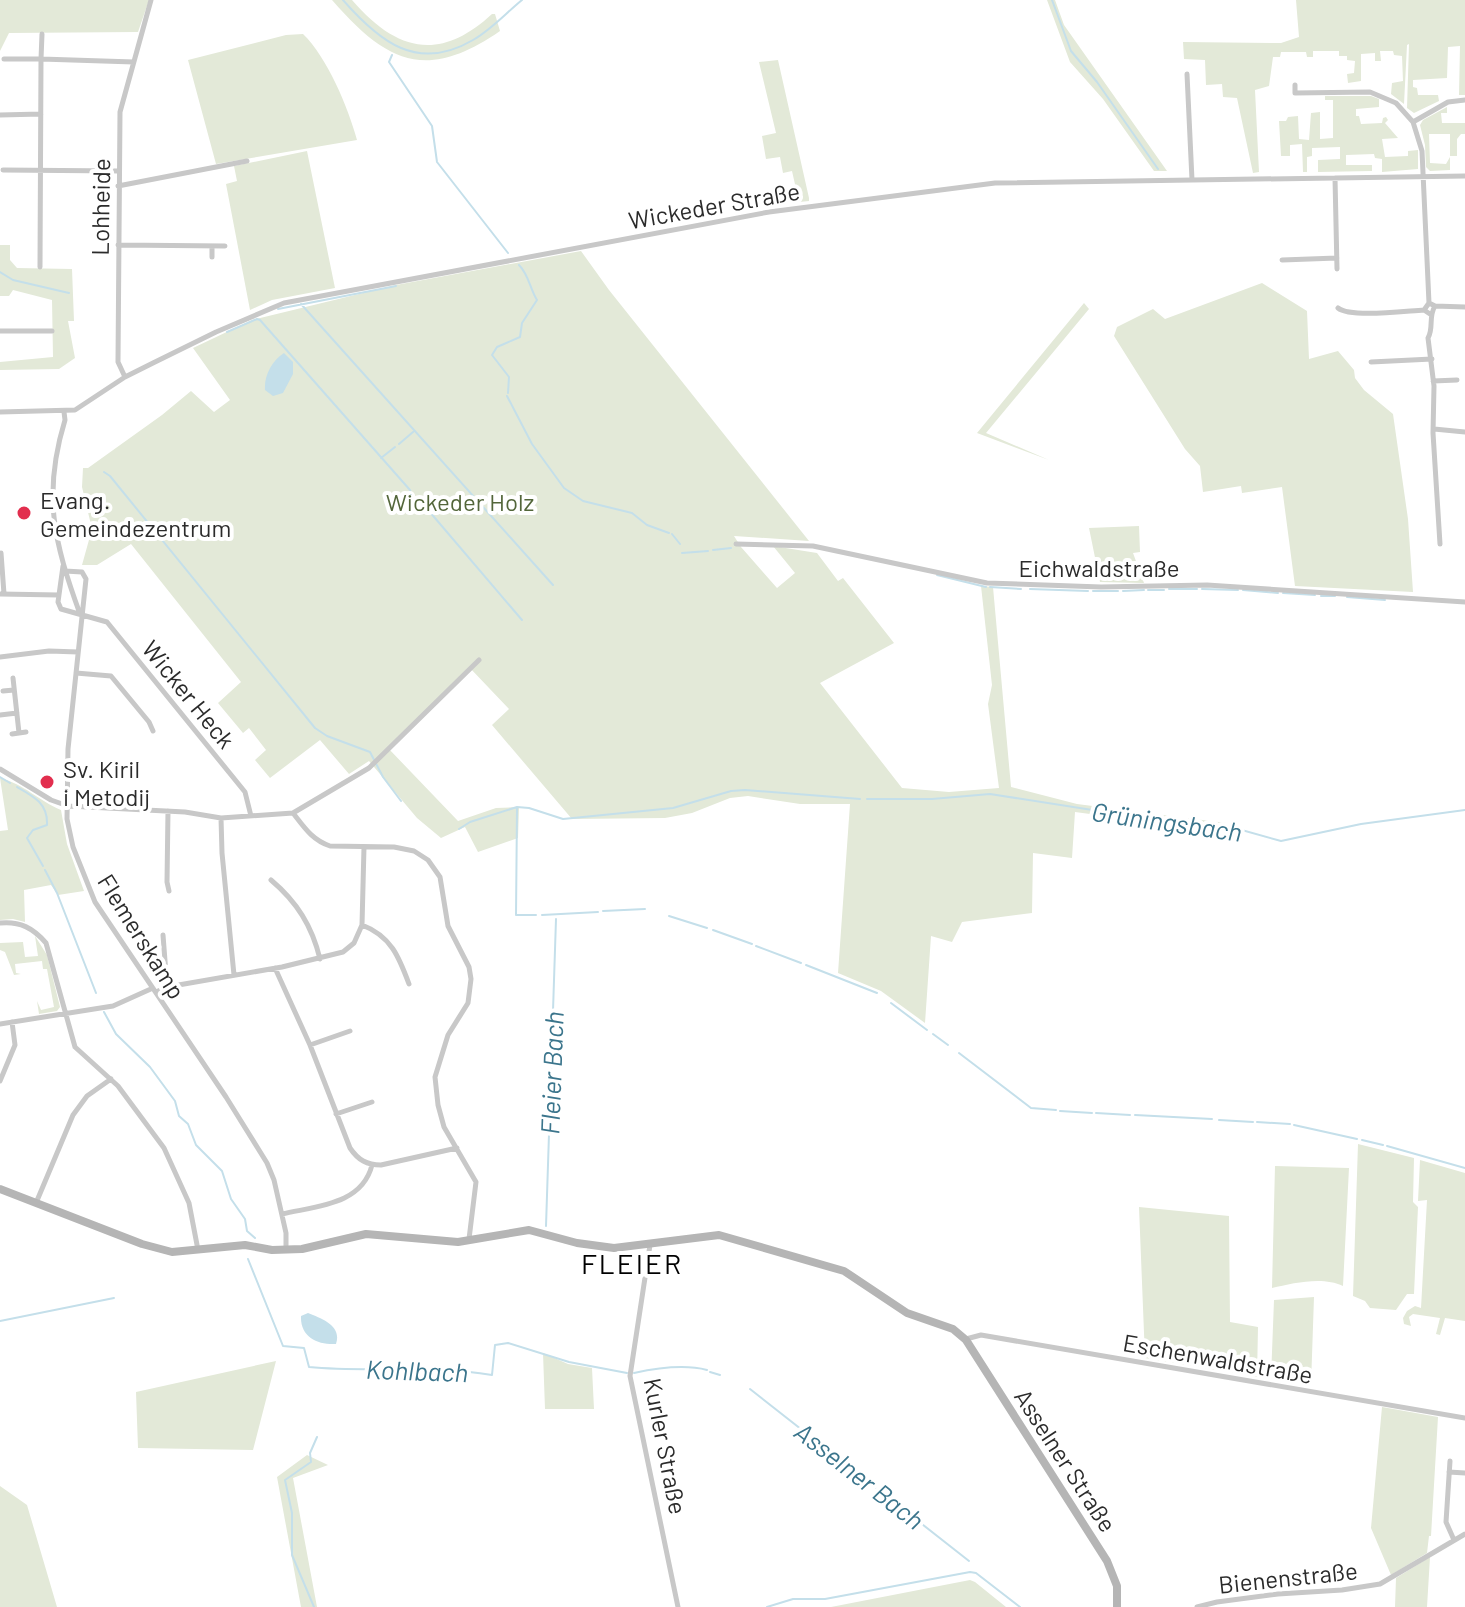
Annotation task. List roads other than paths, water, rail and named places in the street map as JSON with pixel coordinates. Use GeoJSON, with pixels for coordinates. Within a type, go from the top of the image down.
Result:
{"type":"FeatureCollection","features":[{"type":"Feature","properties":{"kind":"main road"},"geometry":{"type":"LineString","coordinates":[[0,1189],[158,1250],[178,1252],[236,1245],[262,1246],[272,1250],[308,1249],[366,1234],[447,1241],[529,1230],[595,1246],[627,1248],[719,1235],[852,1275],[907,1313],[953,1329],[966,1340]]}},
{"type":"Feature","properties":{"kind":"main road","name":"Asselner Straße"},"geometry":{"type":"LineString","coordinates":[[966,1340],[1107,1561],[1117,1586],[1117,1607]]}},
{"type":"Feature","properties":{"kind":"street","name":"Lohheide"},"geometry":{"type":"LineString","coordinates":[[125,377],[118,362],[120,112],[151,0]]}},
{"type":"Feature","properties":{"kind":"street"},"geometry":{"type":"LineString","coordinates":[[40,267],[42,34]]}},
{"type":"Feature","properties":{"kind":"street"},"geometry":{"type":"LineString","coordinates":[[4,59],[134,62]]}},
{"type":"Feature","properties":{"kind":"street"},"geometry":{"type":"LineString","coordinates":[[1187,74],[1192,180]]}},
{"type":"Feature","properties":{"kind":"street"},"geometry":{"type":"LineString","coordinates":[[1295,85],[1295,93],[1358,91],[1379,94],[1396,103],[1413,122],[1421,141],[1432,304],[1427,312],[1440,544]]}},
{"type":"Feature","properties":{"kind":"street"},"geometry":{"type":"LineString","coordinates":[[1413,122],[1448,102],[1465,100]]}},
{"type":"Feature","properties":{"kind":"street"},"geometry":{"type":"LineString","coordinates":[[0,115],[41,114]]}},
{"type":"Feature","properties":{"kind":"street"},"geometry":{"type":"LineString","coordinates":[[118,186],[247,161]]}},
{"type":"Feature","properties":{"kind":"street"},"geometry":{"type":"LineString","coordinates":[[3,170],[65,173],[119,171]]}},
{"type":"Feature","properties":{"kind":"street","name":"Wickeder Straße"},"geometry":{"type":"LineString","coordinates":[[0,412],[64,412],[84,405],[125,377],[216,332],[284,303],[741,217],[995,183],[1465,176]]}},
{"type":"Feature","properties":{"kind":"street"},"geometry":{"type":"LineString","coordinates":[[1335,178],[1337,269]]}},
{"type":"Feature","properties":{"kind":"street"},"geometry":{"type":"LineString","coordinates":[[118,245],[225,246]]}},
{"type":"Feature","properties":{"kind":"street"},"geometry":{"type":"LineString","coordinates":[[212,246],[212,257]]}},
{"type":"Feature","properties":{"kind":"street"},"geometry":{"type":"LineString","coordinates":[[1282,260],[1337,258]]}},
{"type":"Feature","properties":{"kind":"street"},"geometry":{"type":"LineString","coordinates":[[1432,304],[1465,307]]}},
{"type":"Feature","properties":{"kind":"street"},"geometry":{"type":"LineString","coordinates":[[1338,308],[1343,312],[1360,313],[1427,312]]}},
{"type":"Feature","properties":{"kind":"street"},"geometry":{"type":"LineString","coordinates":[[0,331],[52,331]]}},
{"type":"Feature","properties":{"kind":"street"},"geometry":{"type":"LineString","coordinates":[[1371,362],[1432,359]]}},
{"type":"Feature","properties":{"kind":"street"},"geometry":{"type":"LineString","coordinates":[[1433,381],[1457,380]]}},
{"type":"Feature","properties":{"kind":"street","name":"Flemerskamp"},"geometry":{"type":"LineString","coordinates":[[64,412],[65,420],[54,458],[51,489],[53,518],[64,568],[81,615]]}},
{"type":"Feature","properties":{"kind":"street"},"geometry":{"type":"LineString","coordinates":[[1434,429],[1465,432]]}},
{"type":"Feature","properties":{"kind":"street","name":"Eichwaldstraße"},"geometry":{"type":"LineString","coordinates":[[736,544],[813,546],[987,583],[1101,587],[1207,585],[1465,602]]}},
{"type":"Feature","properties":{"kind":"street"},"geometry":{"type":"LineString","coordinates":[[1,553],[2,594],[59,595],[61,609],[81,615]]}},
{"type":"Feature","properties":{"kind":"street","name":"Flemerskamp"},"geometry":{"type":"LineString","coordinates":[[59,595],[64,568]]}},
{"type":"Feature","properties":{"kind":"street","name":"Flemerskamp"},"geometry":{"type":"LineString","coordinates":[[64,568],[86,576],[68,749],[71,843],[88,890],[267,1163],[282,1214],[282,1249]]}},
{"type":"Feature","properties":{"kind":"street","name":"Wicker Heck"},"geometry":{"type":"LineString","coordinates":[[81,615],[102,618],[107,622],[245,792],[251,816]]}},
{"type":"Feature","properties":{"kind":"street"},"geometry":{"type":"LineString","coordinates":[[0,657],[49,651],[78,652]]}},
{"type":"Feature","properties":{"kind":"street"},"geometry":{"type":"LineString","coordinates":[[0,769],[51,800],[68,806],[168,811],[221,818],[293,813],[373,763],[479,660]]}},
{"type":"Feature","properties":{"kind":"street"},"geometry":{"type":"LineString","coordinates":[[76,673],[111,676],[153,731]]}},
{"type":"Feature","properties":{"kind":"street"},"geometry":{"type":"LineString","coordinates":[[13,678],[19,733]]}},
{"type":"Feature","properties":{"kind":"street"},"geometry":{"type":"LineString","coordinates":[[3,691],[14,690]]}},
{"type":"Feature","properties":{"kind":"street"},"geometry":{"type":"LineString","coordinates":[[0,715],[17,713]]}},
{"type":"Feature","properties":{"kind":"street"},"geometry":{"type":"LineString","coordinates":[[168,811],[169,891]]}},
{"type":"Feature","properties":{"kind":"street"},"geometry":{"type":"LineString","coordinates":[[293,813],[313,838],[321,843],[330,846],[404,848],[421,854],[434,866],[442,887],[448,926],[469,967],[471,979],[468,1003],[448,1035],[435,1077],[440,1116],[476,1182],[467,1240]]}},
{"type":"Feature","properties":{"kind":"street"},"geometry":{"type":"LineString","coordinates":[[221,818],[234,975]]}},
{"type":"Feature","properties":{"kind":"street"},"geometry":{"type":"LineString","coordinates":[[0,1024],[113,1006],[167,987],[336,956],[349,948],[362,925],[364,847]]}},
{"type":"Feature","properties":{"kind":"street"},"geometry":{"type":"LineString","coordinates":[[271,880],[311,927],[320,959]]}},
{"type":"Feature","properties":{"kind":"street"},"geometry":{"type":"LineString","coordinates":[[0,923],[23,924],[46,943],[75,1047],[111,1079],[168,1157],[189,1203],[198,1250]]}},
{"type":"Feature","properties":{"kind":"street"},"geometry":{"type":"LineString","coordinates":[[362,925],[393,946],[409,984]]}},
{"type":"Feature","properties":{"kind":"street"},"geometry":{"type":"LineString","coordinates":[[163,935],[167,987]]}},
{"type":"Feature","properties":{"kind":"street"},"geometry":{"type":"LineString","coordinates":[[275,968],[356,1157],[372,1165],[457,1148]]}},
{"type":"Feature","properties":{"kind":"street"},"geometry":{"type":"LineString","coordinates":[[0,1081],[15,1045],[12,1022]]}},
{"type":"Feature","properties":{"kind":"street"},"geometry":{"type":"LineString","coordinates":[[310,1045],[350,1031]]}},
{"type":"Feature","properties":{"kind":"street"},"geometry":{"type":"LineString","coordinates":[[36,1203],[73,1115],[87,1096],[111,1079]]}},
{"type":"Feature","properties":{"kind":"street"},"geometry":{"type":"LineString","coordinates":[[336,1114],[372,1102]]}},
{"type":"Feature","properties":{"kind":"street"},"geometry":{"type":"LineString","coordinates":[[282,1214],[351,1195],[363,1186],[372,1165]]}},
{"type":"Feature","properties":{"kind":"street","name":"Kurler Straße"},"geometry":{"type":"LineString","coordinates":[[650,1245],[630,1376],[678,1607]]}},
{"type":"Feature","properties":{"kind":"street","name":"Eschenwaldstraße"},"geometry":{"type":"LineString","coordinates":[[966,1340],[975,1335],[1465,1418]]}},
{"type":"Feature","properties":{"kind":"street"},"geometry":{"type":"LineString","coordinates":[[1450,1461],[1446,1522],[1454,1540]]}},
{"type":"Feature","properties":{"kind":"street"},"geometry":{"type":"LineString","coordinates":[[1449,1472],[1465,1473]]}},
{"type":"Feature","properties":{"kind":"street","name":"Bienenstraße"},"geometry":{"type":"LineString","coordinates":[[1197,1607],[1278,1594],[1380,1584],[1465,1534]]}},
{"type":"Feature","properties":{"kind":"water"},"geometry":{"type":"Polygon","coordinates":[[[284,353],[293,362],[293,374],[283,393],[273,396],[265,390],[267,374],[272,364],[284,353]]]}},
{"type":"Feature","properties":{"kind":"water"},"geometry":{"type":"Polygon","coordinates":[[[308,1313],[334,1328],[336,1344],[317,1341],[307,1334],[301,1316],[308,1313]]]}},
{"type":"Feature","properties":{"kind":"waterway"},"geometry":{"type":"LineString","coordinates":[[343,0],[385,39],[417,53],[453,49],[473,40],[522,0]]}},
{"type":"Feature","properties":{"kind":"waterway"},"geometry":{"type":"LineString","coordinates":[[1052,0],[1071,51],[1097,82],[1158,169]]}},
{"type":"Feature","properties":{"kind":"waterway"},"geometry":{"type":"LineString","coordinates":[[392,55],[389,62],[432,126],[437,162],[508,253]]}},
{"type":"Feature","properties":{"kind":"waterway"},"geometry":{"type":"LineString","coordinates":[[508,393],[509,377],[492,355],[497,347],[520,337],[522,323],[537,300],[519,265]]}},
{"type":"Feature","properties":{"kind":"waterway"},"geometry":{"type":"LineString","coordinates":[[0,272],[13,280],[69,293]]}},
{"type":"Feature","properties":{"kind":"waterway"},"geometry":{"type":"LineString","coordinates":[[278,309],[396,286]]}},
{"type":"Feature","properties":{"kind":"waterway"},"geometry":{"type":"LineString","coordinates":[[301,304],[553,585]]}},
{"type":"Feature","properties":{"kind":"waterway"},"geometry":{"type":"LineString","coordinates":[[227,332],[260,320],[410,490],[413,499],[429,511],[522,620]]}},
{"type":"Feature","properties":{"kind":"waterway"},"geometry":{"type":"LineString","coordinates":[[507,396],[532,444],[564,488],[583,501],[632,513],[647,525],[669,533]]}},
{"type":"Feature","properties":{"kind":"waterway"},"geometry":{"type":"LineString","coordinates":[[399,444],[413,432]]}},
{"type":"Feature","properties":{"kind":"waterway"},"geometry":{"type":"LineString","coordinates":[[381,458],[395,447]]}},
{"type":"Feature","properties":{"kind":"waterway"},"geometry":{"type":"LineString","coordinates":[[104,472],[315,728],[327,736],[370,752],[401,801]]}},
{"type":"Feature","properties":{"kind":"waterway"},"geometry":{"type":"LineString","coordinates":[[672,534],[680,544]]}},
{"type":"Feature","properties":{"kind":"waterway"},"geometry":{"type":"LineString","coordinates":[[713,550],[731,548]]}},
{"type":"Feature","properties":{"kind":"waterway"},"geometry":{"type":"LineString","coordinates":[[682,553],[708,551]]}},
{"type":"Feature","properties":{"kind":"waterway"},"geometry":{"type":"LineString","coordinates":[[937,575],[986,587]]}},
{"type":"Feature","properties":{"kind":"waterway"},"geometry":{"type":"LineString","coordinates":[[990,587],[1021,589]]}},
{"type":"Feature","properties":{"kind":"waterway"},"geometry":{"type":"LineString","coordinates":[[1030,589],[1088,591]]}},
{"type":"Feature","properties":{"kind":"waterway"},"geometry":{"type":"LineString","coordinates":[[1169,589],[1197,589]]}},
{"type":"Feature","properties":{"kind":"waterway"},"geometry":{"type":"LineString","coordinates":[[1202,589],[1238,590]]}},
{"type":"Feature","properties":{"kind":"waterway"},"geometry":{"type":"LineString","coordinates":[[1123,591],[1144,590]]}},
{"type":"Feature","properties":{"kind":"waterway"},"geometry":{"type":"LineString","coordinates":[[1148,590],[1164,590]]}},
{"type":"Feature","properties":{"kind":"waterway"},"geometry":{"type":"LineString","coordinates":[[1243,590],[1278,593]]}},
{"type":"Feature","properties":{"kind":"waterway"},"geometry":{"type":"LineString","coordinates":[[1093,591],[1118,591]]}},
{"type":"Feature","properties":{"kind":"waterway"},"geometry":{"type":"LineString","coordinates":[[1283,593],[1315,595]]}},
{"type":"Feature","properties":{"kind":"waterway"},"geometry":{"type":"LineString","coordinates":[[1321,596],[1335,596]]}},
{"type":"Feature","properties":{"kind":"waterway"},"geometry":{"type":"LineString","coordinates":[[1347,597],[1385,600]]}},
{"type":"Feature","properties":{"kind":"waterway","name":"Kohlbach"},"geometry":{"type":"LineString","coordinates":[[0,777],[10,783]]}},
{"type":"Feature","properties":{"kind":"waterway","name":"Kohlbach"},"geometry":{"type":"LineString","coordinates":[[17,787],[43,806],[47,818],[47,825],[33,830],[27,838],[43,866]]}},
{"type":"Feature","properties":{"kind":"waterway","name":"Grüningsbach"},"geometry":{"type":"LineString","coordinates":[[459,829],[470,822],[517,807],[563,819],[673,808],[731,791],[745,790],[860,799]]}},
{"type":"Feature","properties":{"kind":"waterway","name":"Grüningsbach"},"geometry":{"type":"LineString","coordinates":[[867,799],[932,799],[990,794],[1156,820],[1231,827],[1281,841],[1361,824],[1465,810]]}},
{"type":"Feature","properties":{"kind":"waterway"},"geometry":{"type":"LineString","coordinates":[[517,808],[516,915],[536,915]]}},
{"type":"Feature","properties":{"kind":"waterway","name":"Kohlbach"},"geometry":{"type":"LineString","coordinates":[[45,870],[96,993]]}},
{"type":"Feature","properties":{"kind":"waterway"},"geometry":{"type":"LineString","coordinates":[[603,911],[645,909]]}},
{"type":"Feature","properties":{"kind":"waterway"},"geometry":{"type":"LineString","coordinates":[[542,915],[598,912]]}},
{"type":"Feature","properties":{"kind":"waterway"},"geometry":{"type":"LineString","coordinates":[[669,916],[707,928]]}},
{"type":"Feature","properties":{"kind":"waterway","name":"Fleier Bach"},"geometry":{"type":"LineString","coordinates":[[546,1226],[556,919]]}},
{"type":"Feature","properties":{"kind":"waterway"},"geometry":{"type":"LineString","coordinates":[[713,930],[752,944]]}},
{"type":"Feature","properties":{"kind":"waterway"},"geometry":{"type":"LineString","coordinates":[[756,946],[801,963]]}},
{"type":"Feature","properties":{"kind":"waterway"},"geometry":{"type":"LineString","coordinates":[[806,965],[877,993]]}},
{"type":"Feature","properties":{"kind":"waterway"},"geometry":{"type":"LineString","coordinates":[[891,1003],[927,1030]]}},
{"type":"Feature","properties":{"kind":"waterway","name":"Kohlbach"},"geometry":{"type":"LineString","coordinates":[[104,1012],[116,1034],[150,1067],[175,1101],[179,1116],[188,1124],[196,1145],[222,1171],[231,1199],[245,1219],[247,1231],[255,1238]]}},
{"type":"Feature","properties":{"kind":"waterway"},"geometry":{"type":"LineString","coordinates":[[933,1034],[948,1045]]}},
{"type":"Feature","properties":{"kind":"waterway"},"geometry":{"type":"LineString","coordinates":[[959,1053],[1031,1108],[1056,1110]]}},
{"type":"Feature","properties":{"kind":"waterway"},"geometry":{"type":"LineString","coordinates":[[1060,1111],[1092,1113]]}},
{"type":"Feature","properties":{"kind":"waterway"},"geometry":{"type":"LineString","coordinates":[[1096,1113],[1130,1115]]}},
{"type":"Feature","properties":{"kind":"waterway"},"geometry":{"type":"LineString","coordinates":[[1135,1115],[1212,1119]]}},
{"type":"Feature","properties":{"kind":"waterway"},"geometry":{"type":"LineString","coordinates":[[1219,1120],[1253,1122]]}},
{"type":"Feature","properties":{"kind":"waterway"},"geometry":{"type":"LineString","coordinates":[[1257,1122],[1290,1124]]}},
{"type":"Feature","properties":{"kind":"waterway"},"geometry":{"type":"LineString","coordinates":[[1294,1125],[1357,1139]]}},
{"type":"Feature","properties":{"kind":"waterway"},"geometry":{"type":"LineString","coordinates":[[1362,1140],[1383,1145]]}},
{"type":"Feature","properties":{"kind":"waterway"},"geometry":{"type":"LineString","coordinates":[[1387,1146],[1465,1168]]}},
{"type":"Feature","properties":{"kind":"waterway","name":"Kohlbach"},"geometry":{"type":"LineString","coordinates":[[248,1259],[283,1346],[304,1348],[309,1367],[446,1370],[492,1375],[495,1345],[508,1343],[569,1362],[627,1373]]}},
{"type":"Feature","properties":{"kind":"waterway"},"geometry":{"type":"LineString","coordinates":[[0,1321],[114,1298]]}},
{"type":"Feature","properties":{"kind":"waterway","name":"Asselner Bach"},"geometry":{"type":"LineString","coordinates":[[634,1373],[670,1367],[707,1370]]}},
{"type":"Feature","properties":{"kind":"waterway","name":"Asselner Bach"},"geometry":{"type":"LineString","coordinates":[[710,1372],[720,1375]]}},
{"type":"Feature","properties":{"kind":"waterway","name":"Asselner Bach"},"geometry":{"type":"LineString","coordinates":[[750,1389],[969,1561]]}},
{"type":"Feature","properties":{"kind":"waterway"},"geometry":{"type":"LineString","coordinates":[[314,1607],[292,1555],[292,1513],[285,1480],[311,1462],[310,1453],[317,1437]]}},
{"type":"Feature","properties":{"kind":"waterway"},"geometry":{"type":"LineString","coordinates":[[767,1607],[793,1599],[825,1599],[970,1572],[976,1573],[1020,1607]]}},
{"type":"Feature","properties":{"kind":"place","name":"Evang. Gemeindezentrum"},"geometry":{"type":"Point","coordinates":[24,513]}},
{"type":"Feature","properties":{"kind":"place","name":"Sv. Kiril i Metodij"},"geometry":{"type":"Point","coordinates":[47,782]}},
{"type":"Feature","properties":{"kind":"district","name":"FLEIER"},"geometry":{"type":"Point","coordinates":[632,1263]}},
{"type":"Feature","properties":{"kind":"park label","name":"Wickeder Holz"},"geometry":{"type":"Point","coordinates":[460,501]}}]}
